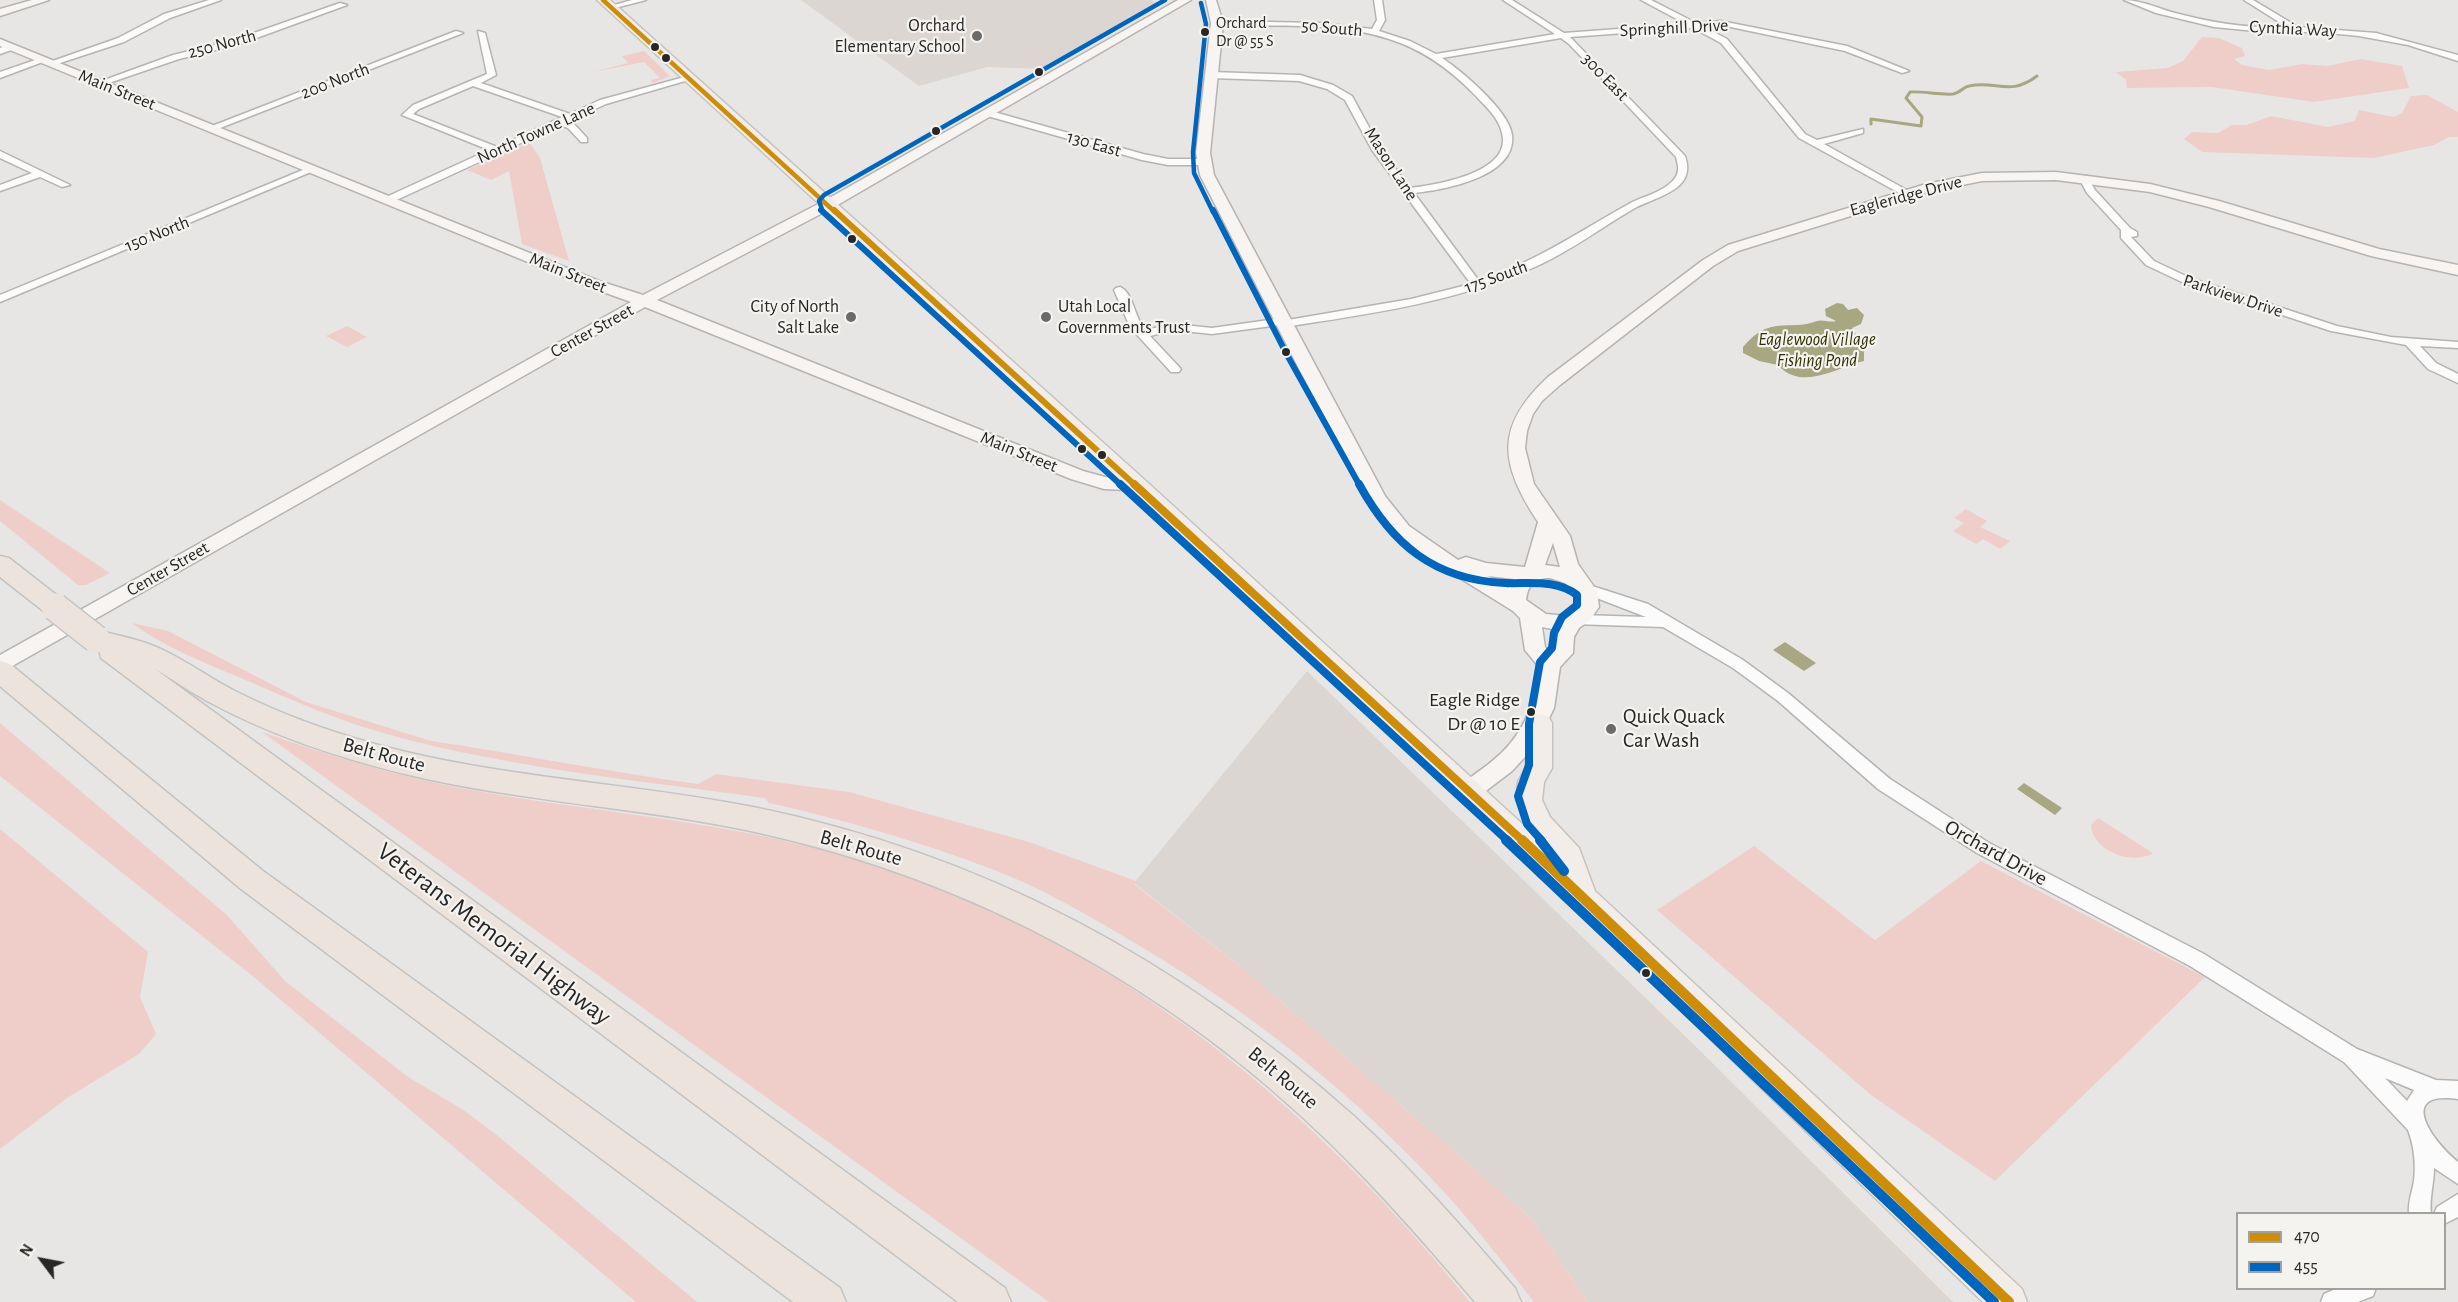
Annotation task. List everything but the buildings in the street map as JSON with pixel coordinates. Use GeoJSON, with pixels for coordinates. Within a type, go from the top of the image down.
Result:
{"type":"FeatureCollection","features":[{"type":"Feature","properties":{"kind":"highway","name":"Veterans Memorial Highway"},"geometry":{"type":"LineString","coordinates":[[0,564],[96,639],[991,1302]]}},
{"type":"Feature","properties":{"kind":"highway","name":"Belt Route"},"geometry":{"type":"LineString","coordinates":[[96,639],[152,656],[229,700],[351,748],[439,769],[727,815],[793,829],[918,865],[1044,916],[1105,949],[1164,987],[1287,1080],[1348,1135],[1410,1198],[1501,1302]]}},
{"type":"Feature","properties":{"kind":"highway"},"geometry":{"type":"LineString","coordinates":[[0,671],[252,880],[819,1298]]}},
{"type":"Feature","properties":{"kind":"main road"},"geometry":{"type":"LineString","coordinates":[[0,13],[44,0]]}},
{"type":"Feature","properties":{"kind":"main road","name":"Center Street"},"geometry":{"type":"LineString","coordinates":[[0,665],[645,302],[829,204],[1186,0]]}},
{"type":"Feature","properties":{"kind":"main road"},"geometry":{"type":"LineString","coordinates":[[1212,0],[1217,23],[1203,162],[1324,402],[1385,510],[1411,538],[1454,568],[1493,588],[1525,611],[1548,622],[1574,621]]}},
{"type":"Feature","properties":{"kind":"main road"},"geometry":{"type":"LineString","coordinates":[[607,4],[1140,487],[1470,791],[2009,1302]]}},
{"type":"Feature","properties":{"kind":"main road","name":"Main Street"},"geometry":{"type":"LineString","coordinates":[[4,47],[48,62],[594,284],[645,302],[1077,475],[1104,483],[1140,487]]}},
{"type":"Feature","properties":{"kind":"main road","name":"Eagleridge Drive"},"geometry":{"type":"LineString","coordinates":[[1582,584],[1566,558],[1560,537],[1548,522],[1523,479],[1516,458],[1518,426],[1528,406],[1538,394],[1726,252],[1765,236],[1953,181],[1999,176],[2084,178],[2182,195],[2376,253],[2458,270]]}},
{"type":"Feature","properties":{"kind":"main road"},"geometry":{"type":"LineString","coordinates":[[1548,522],[1541,552],[1531,574],[1521,581],[1516,590],[1525,611],[1535,650],[1550,665]]}},
{"type":"Feature","properties":{"kind":"main road"},"geometry":{"type":"LineString","coordinates":[[1439,556],[1484,569],[1531,574],[1557,572],[1582,584],[1589,605],[1574,621],[1564,637],[1562,653],[1550,665],[1547,695],[1539,723],[1530,738],[1509,760],[1470,791]]}},
{"type":"Feature","properties":{"kind":"main road"},"geometry":{"type":"LineString","coordinates":[[1539,723],[1539,768],[1531,782],[1529,800],[1540,824],[1569,856],[1584,901]]}},
{"type":"Feature","properties":{"kind":"street"},"geometry":{"type":"LineString","coordinates":[[0,75],[121,40],[167,16],[217,0]]}},
{"type":"Feature","properties":{"kind":"street"},"geometry":{"type":"LineString","coordinates":[[607,4],[642,0]]}},
{"type":"Feature","properties":{"kind":"street"},"geometry":{"type":"LineString","coordinates":[[1374,32],[1381,20],[1378,0]]}},
{"type":"Feature","properties":{"kind":"street","name":"300 East"},"geometry":{"type":"LineString","coordinates":[[1507,0],[1563,35],[1680,156],[1684,173]]}},
{"type":"Feature","properties":{"kind":"street"},"geometry":{"type":"LineString","coordinates":[[1645,0],[1696,25],[1727,44],[1792,128],[1815,144],[1907,194]]}},
{"type":"Feature","properties":{"kind":"street","name":"Cynthia Way"},"geometry":{"type":"LineString","coordinates":[[2128,0],[2172,15],[2242,27],[2269,30],[2338,31],[2386,38],[2458,58]]}},
{"type":"Feature","properties":{"kind":"street"},"geometry":{"type":"LineString","coordinates":[[2248,0],[2295,29]]}},
{"type":"Feature","properties":{"kind":"street","name":"250 North"},"geometry":{"type":"LineString","coordinates":[[100,83],[176,57],[237,42],[343,5]]}},
{"type":"Feature","properties":{"kind":"street","name":"50 South"},"geometry":{"type":"LineString","coordinates":[[1217,23],[1320,25],[1374,32],[1438,56]]}},
{"type":"Feature","properties":{"kind":"street","name":"Springhill Drive"},"geometry":{"type":"LineString","coordinates":[[1438,56],[1563,35],[1731,24],[1835,46],[1905,71]]}},
{"type":"Feature","properties":{"kind":"street","name":"200 North"},"geometry":{"type":"LineString","coordinates":[[212,128],[459,33]]}},
{"type":"Feature","properties":{"kind":"street"},"geometry":{"type":"LineString","coordinates":[[481,33],[492,73],[416,107],[407,115],[497,150]]}},
{"type":"Feature","properties":{"kind":"street"},"geometry":{"type":"LineString","coordinates":[[1407,191],[1441,186],[1476,175],[1501,158],[1508,144],[1507,131],[1500,117],[1461,74],[1438,56]]}},
{"type":"Feature","properties":{"kind":"street","name":"Mason Lane"},"geometry":{"type":"LineString","coordinates":[[1211,75],[1289,77],[1311,81],[1338,91],[1353,102],[1374,144],[1477,285]]}},
{"type":"Feature","properties":{"kind":"street","name":"North Towne Lane"},"geometry":{"type":"LineString","coordinates":[[388,200],[620,96],[688,79]]}},
{"type":"Feature","properties":{"kind":"street"},"geometry":{"type":"LineString","coordinates":[[473,83],[571,117]]}},
{"type":"Feature","properties":{"kind":"street","name":"130 East"},"geometry":{"type":"LineString","coordinates":[[987,113],[1142,157],[1168,162],[1203,162]]}},
{"type":"Feature","properties":{"kind":"street"},"geometry":{"type":"LineString","coordinates":[[560,122],[571,126],[584,140]]}},
{"type":"Feature","properties":{"kind":"street"},"geometry":{"type":"LineString","coordinates":[[1815,144],[1860,131]]}},
{"type":"Feature","properties":{"kind":"street"},"geometry":{"type":"LineString","coordinates":[[0,154],[65,184]]}},
{"type":"Feature","properties":{"kind":"street","name":"150 North"},"geometry":{"type":"LineString","coordinates":[[0,299],[313,169]]}},
{"type":"Feature","properties":{"kind":"street"},"geometry":{"type":"LineString","coordinates":[[0,188],[41,173]]}},
{"type":"Feature","properties":{"kind":"street","name":"175 South"},"geometry":{"type":"LineString","coordinates":[[1143,334],[1174,327],[1212,331],[1394,306],[1477,285],[1530,265],[1568,247],[1628,208],[1675,184],[1684,173]]}},
{"type":"Feature","properties":{"kind":"street","name":"Parkview Drive"},"geometry":{"type":"LineString","coordinates":[[2084,178],[2091,191],[2126,230],[2125,236],[2145,259],[2171,275],[2335,329],[2410,342],[2458,345]]}},
{"type":"Feature","properties":{"kind":"street"},"geometry":{"type":"LineString","coordinates":[[1120,290],[1131,320],[1175,369]]}},
{"type":"Feature","properties":{"kind":"street"},"geometry":{"type":"LineString","coordinates":[[2410,342],[2432,366],[2458,379]]}},
{"type":"Feature","properties":{"kind":"street","name":"Orchard Drive"},"geometry":{"type":"LineString","coordinates":[[1582,584],[1643,608],[1662,622],[1709,646],[1766,684],[1868,771],[1925,813],[2006,861],[2197,960],[2349,1055],[2436,1089],[2458,1090]]}},
{"type":"Feature","properties":{"kind":"street","name":"Orchard Drive"},"geometry":{"type":"LineString","coordinates":[[1574,621],[1662,622]]}},
{"type":"Feature","properties":{"kind":"street","name":"Orchard Drive"},"geometry":{"type":"LineString","coordinates":[[2349,1055],[2419,1132],[2434,1154],[2458,1174]]}},
{"type":"Feature","properties":{"kind":"street"},"geometry":{"type":"LineString","coordinates":[[2420,1212],[2419,1201],[2424,1181],[2419,1132],[2413,1113],[2419,1096],[2436,1089]]}},
{"type":"Feature","properties":{"kind":"street"},"geometry":{"type":"LineString","coordinates":[[2332,1302],[2361,1290]]}},
{"type":"Feature","properties":{"kind":"shaded area","name":"Orchard Elementary School"},"geometry":{"type":"Polygon","coordinates":[[[801,0],[1151,0],[1160,5],[1044,69],[987,67],[919,86],[801,0]]]}},
{"type":"Feature","properties":{"kind":"shaded area"},"geometry":{"type":"Polygon","coordinates":[[[2202,37],[2219,38],[2242,48],[2245,56],[2234,59],[2242,65],[2269,70],[2302,64],[2327,66],[2361,59],[2402,66],[2409,88],[2314,102],[2212,87],[2127,88],[2126,80],[2116,72],[2168,68],[2183,61],[2202,37]]]}},
{"type":"Feature","properties":{"kind":"shaded area"},"geometry":{"type":"Polygon","coordinates":[[[644,51],[670,76],[653,83],[651,80],[660,78],[644,62],[593,72],[628,63],[622,56],[644,51]]]}},
{"type":"Feature","properties":{"kind":"shaded area"},"geometry":{"type":"Polygon","coordinates":[[[2427,95],[2458,112],[2458,137],[2449,137],[2434,145],[2374,158],[2202,152],[2184,139],[2192,132],[2218,133],[2232,125],[2247,125],[2271,116],[2328,127],[2355,121],[2359,110],[2394,117],[2402,113],[2411,96],[2427,95]]]}},
{"type":"Feature","properties":{"kind":"shaded area"},"geometry":{"type":"Polygon","coordinates":[[[529,142],[540,158],[569,261],[522,244],[509,171],[491,180],[467,170],[529,142]]]}},
{"type":"Feature","properties":{"kind":"shaded area"},"geometry":{"type":"Polygon","coordinates":[[[347,326],[367,337],[347,347],[326,336],[347,326]]]}},
{"type":"Feature","properties":{"kind":"shaded area"},"geometry":{"type":"Polygon","coordinates":[[[0,500],[110,573],[86,585],[78,585],[0,521],[0,500]]]}},
{"type":"Feature","properties":{"kind":"shaded area"},"geometry":{"type":"Polygon","coordinates":[[[1966,509],[1987,521],[1980,527],[2010,541],[2000,549],[1983,539],[1976,544],[1953,531],[1964,523],[1954,518],[1966,509]]]}},
{"type":"Feature","properties":{"kind":"shaded area"},"geometry":{"type":"Polygon","coordinates":[[[132,623],[168,631],[306,702],[431,741],[698,784],[716,774],[849,792],[1029,842],[1136,881],[1134,884],[1246,971],[1531,1218],[1588,1302],[1534,1302],[1454,1203],[1418,1164],[1340,1091],[1299,1057],[1214,993],[1169,964],[1092,918],[1027,884],[939,850],[854,824],[769,803],[765,798],[511,762],[411,741],[363,727],[306,706],[189,656],[132,623]]]}},
{"type":"Feature","properties":{"kind":"shaded area"},"geometry":{"type":"Polygon","coordinates":[[[1307,671],[1686,1037],[1953,1302],[1588,1302],[1531,1218],[1246,971],[1134,883],[1307,671]]]}},
{"type":"Feature","properties":{"kind":"shaded area"},"geometry":{"type":"Polygon","coordinates":[[[0,723],[227,915],[285,981],[408,1077],[462,1109],[498,1136],[697,1302],[636,1302],[255,978],[0,776],[0,723]]]}},
{"type":"Feature","properties":{"kind":"shaded area"},"geometry":{"type":"Polygon","coordinates":[[[262,732],[361,764],[436,783],[500,795],[698,824],[776,839],[881,868],[981,906],[1074,954],[1163,1009],[1246,1073],[1325,1143],[1399,1220],[1470,1302],[1049,1302],[262,732]]]}},
{"type":"Feature","properties":{"kind":"shaded area"},"geometry":{"type":"Polygon","coordinates":[[[2098,818],[2153,853],[2135,858],[2115,854],[2106,849],[2093,834],[2091,825],[2098,818]]]}},
{"type":"Feature","properties":{"kind":"shaded area"},"geometry":{"type":"Polygon","coordinates":[[[0,829],[148,952],[140,997],[156,1034],[139,1054],[67,1098],[0,1149],[0,829]]]}},
{"type":"Feature","properties":{"kind":"shaded area"},"geometry":{"type":"Polygon","coordinates":[[[1754,846],[1875,940],[1981,861],[2205,977],[1995,1181],[1871,1095],[1657,910],[1754,846]]]}},
{"type":"Feature","properties":{"kind":"water","name":"Eaglewood Village Fishing Pond"},"geometry":{"type":"Polygon","coordinates":[[[1837,303],[1843,304],[1848,310],[1857,308],[1864,315],[1861,324],[1852,328],[1864,347],[1864,361],[1820,375],[1798,377],[1787,373],[1778,365],[1759,361],[1743,353],[1743,347],[1753,337],[1771,327],[1836,321],[1826,316],[1825,309],[1837,303]]]}},
{"type":"Feature","properties":{"kind":"water"},"geometry":{"type":"Polygon","coordinates":[[[1785,642],[1816,663],[1804,671],[1773,650],[1785,642]]]}},
{"type":"Feature","properties":{"kind":"water"},"geometry":{"type":"Polygon","coordinates":[[[2024,783],[2062,808],[2055,815],[2017,789],[2024,783]]]}},
{"type":"Feature","properties":{"kind":"waterway"},"geometry":{"type":"LineString","coordinates":[[1871,124],[1871,119],[1921,126],[1922,117],[1906,98],[1910,92],[1953,94],[1967,87],[1979,85],[2011,87],[2018,86],[2037,76]]}},
{"type":"Feature","properties":{"kind":"transit line","name":"470"},"geometry":{"type":"LineString","coordinates":[[603,0],[1449,771],[2009,1302]]}},
{"type":"Feature","properties":{"kind":"transit line","name":"455"},"geometry":{"type":"LineString","coordinates":[[1165,0],[824,195],[819,201],[820,209],[1442,779],[1994,1302]]}},
{"type":"Feature","properties":{"kind":"transit line","name":"455"},"geometry":{"type":"LineString","coordinates":[[1201,3],[1206,24],[1193,152],[1194,173],[1286,353],[1375,512],[1405,547],[1417,556],[1444,569],[1495,582],[1561,586],[1577,595],[1577,605],[1562,617],[1554,633],[1552,648],[1540,662],[1529,724],[1529,765],[1518,796],[1527,824],[1564,871]]}},
{"type":"Feature","properties":{"kind":"place","name":"Orchard Dr @ 55 S"},"geometry":{"type":"Point","coordinates":[1205,32]}},
{"type":"Feature","properties":{"kind":"place","name":"Orchard Elementary School"},"geometry":{"type":"Point","coordinates":[977,36]}},
{"type":"Feature","properties":{"kind":"place","name":"City of North Salt Lake"},"geometry":{"type":"Point","coordinates":[851,317]}},
{"type":"Feature","properties":{"kind":"place","name":"Utah Local Governments Trust"},"geometry":{"type":"Point","coordinates":[1046,317]}},
{"type":"Feature","properties":{"kind":"place","name":"Eagle Ridge Dr @ 10 E"},"geometry":{"type":"Point","coordinates":[1531,712]}},
{"type":"Feature","properties":{"kind":"place","name":"Quick Quack Car Wash"},"geometry":{"type":"Point","coordinates":[1611,729]}}]}
